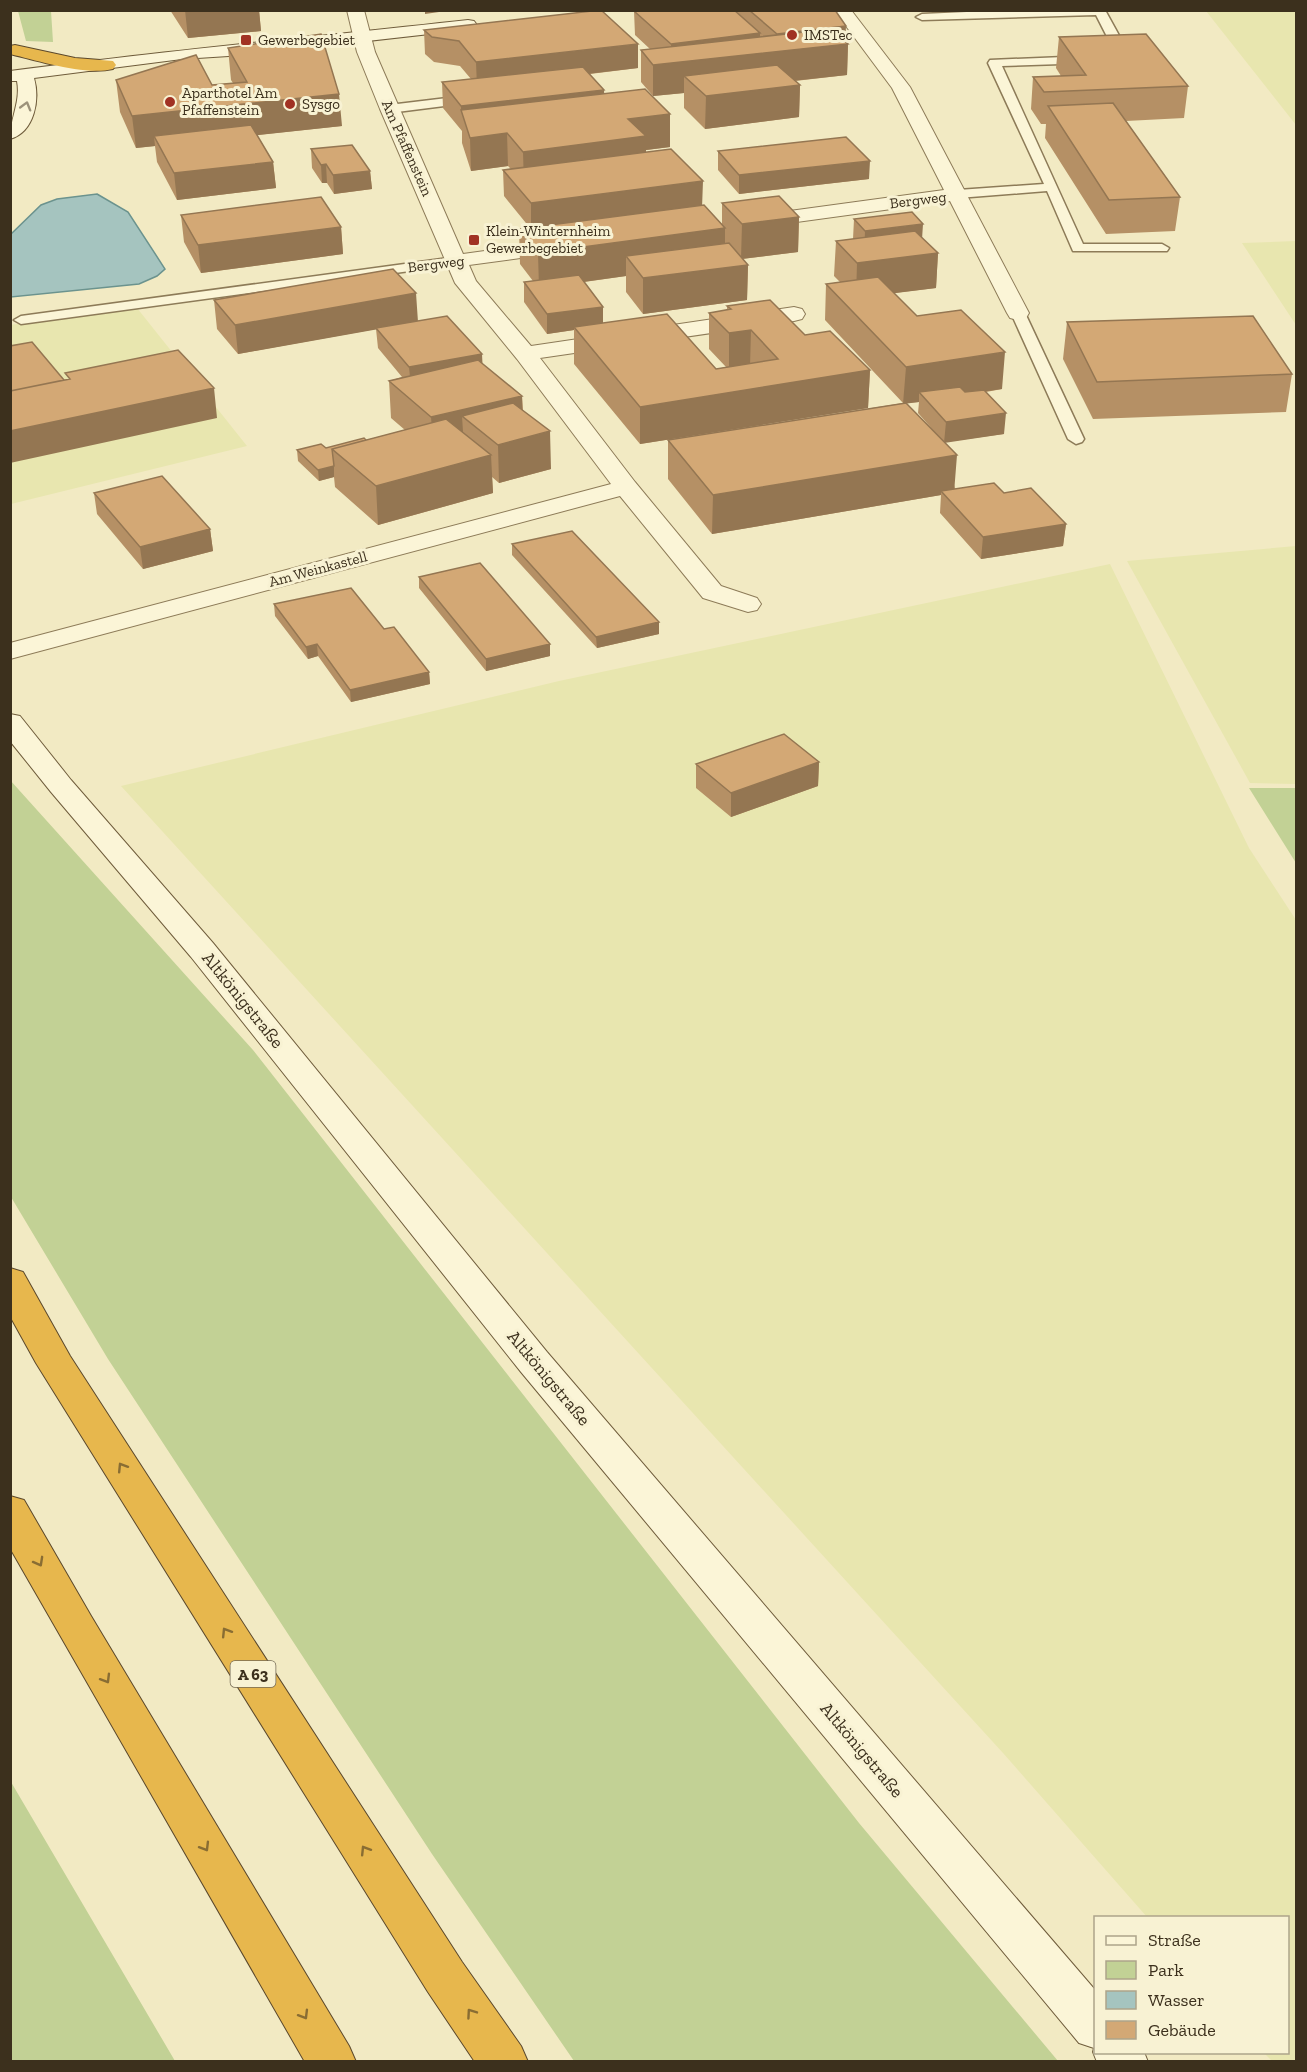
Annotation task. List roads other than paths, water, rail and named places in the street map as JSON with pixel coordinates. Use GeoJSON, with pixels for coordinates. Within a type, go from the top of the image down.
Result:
{"type":"FeatureCollection","features":[{"type":"Feature","properties":{"kind":"highway"},"geometry":{"type":"LineString","coordinates":[[17,75],[13,47],[75,63],[106,65]]}},
{"type":"Feature","properties":{"kind":"highway","name":"A 63"},"geometry":{"type":"LineString","coordinates":[[10,1281],[68,1383],[445,1977],[504,2061]]}},
{"type":"Feature","properties":{"kind":"highway"},"geometry":{"type":"LineString","coordinates":[[10,1511],[76,1628],[332,2061]]}},
{"type":"Feature","properties":{"kind":"street","name":"Am Pfaffenstein"},"geometry":{"type":"LineString","coordinates":[[355,10],[366,52],[389,109],[466,283],[525,354]]}},
{"type":"Feature","properties":{"kind":"street"},"geometry":{"type":"LineString","coordinates":[[842,10],[901,87],[1018,313]]}},
{"type":"Feature","properties":{"kind":"street"},"geometry":{"type":"LineString","coordinates":[[10,133],[22,118],[29,95],[17,75],[106,65],[146,66],[186,62],[244,50],[490,23]]}},
{"type":"Feature","properties":{"kind":"street","name":"Bergweg"},"geometry":{"type":"LineString","coordinates":[[738,223],[958,194]]}},
{"type":"Feature","properties":{"kind":"street","name":"Bergweg"},"geometry":{"type":"LineString","coordinates":[[456,261],[589,243]]}},
{"type":"Feature","properties":{"kind":"street"},"geometry":{"type":"LineString","coordinates":[[747,604],[712,592],[626,487],[525,354],[794,315]]}},
{"type":"Feature","properties":{"kind":"street","name":"Am Weinkastell"},"geometry":{"type":"LineString","coordinates":[[10,651],[626,487]]}},
{"type":"Feature","properties":{"kind":"street","name":"Altkönigstraße"},"geometry":{"type":"LineString","coordinates":[[10,723],[202,950],[534,1362],[1094,2026]]}},
{"type":"Feature","properties":{"kind":"lane"},"geometry":{"type":"LineString","coordinates":[[922,17],[1099,11],[1126,59],[994,63],[1078,248],[1162,248]]}},
{"type":"Feature","properties":{"kind":"lane"},"geometry":{"type":"LineString","coordinates":[[389,109],[491,97]]}},
{"type":"Feature","properties":{"kind":"lane"},"geometry":{"type":"LineString","coordinates":[[958,194],[1052,187]]}},
{"type":"Feature","properties":{"kind":"lane","name":"Bergweg"},"geometry":{"type":"LineString","coordinates":[[21,320],[456,261]]}},
{"type":"Feature","properties":{"kind":"lane"},"geometry":{"type":"LineString","coordinates":[[1018,313],[1076,439]]}},
{"type":"Feature","properties":{"kind":"water"},"geometry":{"type":"Polygon","coordinates":[[[97,194],[128,212],[165,269],[157,276],[139,284],[11,297],[11,234],[41,205],[57,199],[97,194]]]}},
{"type":"Feature","properties":{"kind":"place","name":"IMSTec"},"geometry":{"type":"Point","coordinates":[792,35]}},
{"type":"Feature","properties":{"kind":"place","name":"Gewerbegebiet"},"geometry":{"type":"Point","coordinates":[246,40]}},
{"type":"Feature","properties":{"kind":"place","name":"Aparthotel Am Pfaffenstein"},"geometry":{"type":"Point","coordinates":[170,102]}},
{"type":"Feature","properties":{"kind":"place","name":"Sysgo"},"geometry":{"type":"Point","coordinates":[290,104]}},
{"type":"Feature","properties":{"kind":"place","name":"Klein-Winternheim Gewerbegebiet"},"geometry":{"type":"Point","coordinates":[474,240]}}]}
